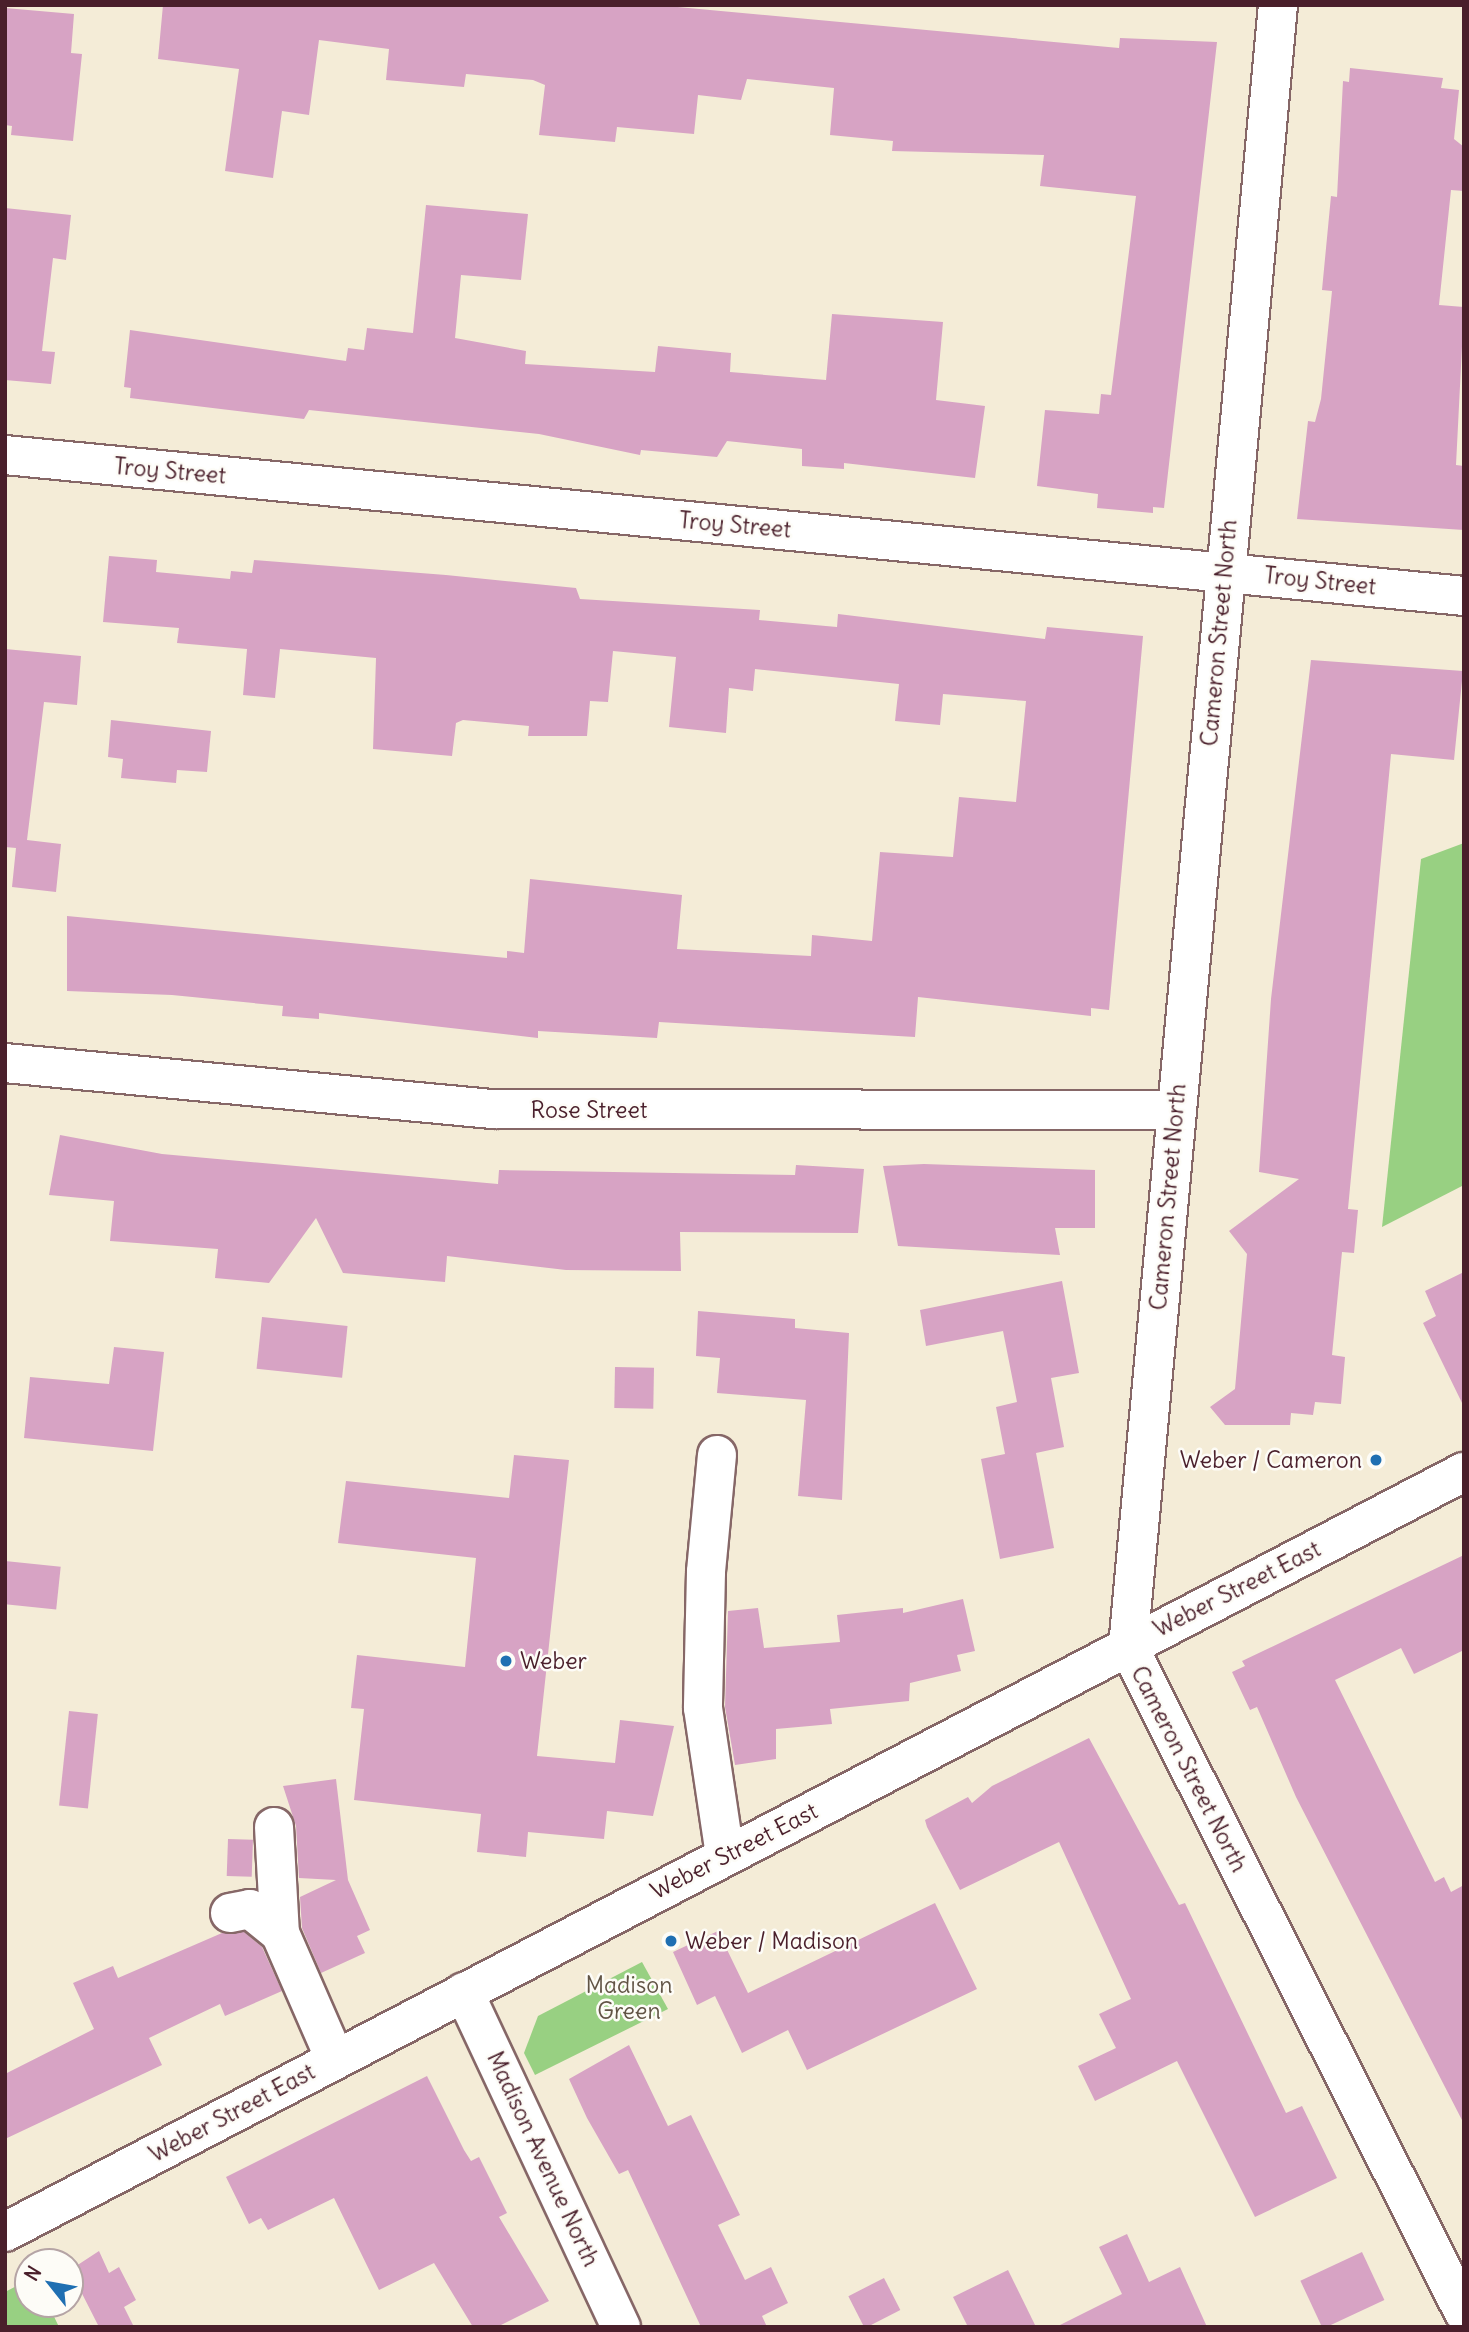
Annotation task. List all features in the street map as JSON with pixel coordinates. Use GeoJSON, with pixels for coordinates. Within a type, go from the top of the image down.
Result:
{"type":"FeatureCollection","features":[{"type":"Feature","properties":{"kind":"street","name":"Cameron Street North"},"geometry":{"type":"LineString","coordinates":[[1278,5],[1128,1646],[1464,2313]]}},
{"type":"Feature","properties":{"kind":"street","name":"Troy Street"},"geometry":{"type":"LineString","coordinates":[[5,455],[1464,596]]}},
{"type":"Feature","properties":{"kind":"street","name":"Rose Street"},"geometry":{"type":"LineString","coordinates":[[5,1063],[494,1110],[1176,1110]]}},
{"type":"Feature","properties":{"kind":"street"},"geometry":{"type":"LineString","coordinates":[[718,1455],[706,1572],[703,1708],[726,1856]]}},
{"type":"Feature","properties":{"kind":"street","name":"Weber Street East"},"geometry":{"type":"LineString","coordinates":[[5,2232],[1464,1472]]}},
{"type":"Feature","properties":{"kind":"street"},"geometry":{"type":"LineString","coordinates":[[274,1827],[281,1933],[335,2059]]}},
{"type":"Feature","properties":{"kind":"street"},"geometry":{"type":"LineString","coordinates":[[230,1913],[250,1909],[281,1933]]}},
{"type":"Feature","properties":{"kind":"street","name":"Madison Avenue North"},"geometry":{"type":"LineString","coordinates":[[464,1992],[621,2327]]}},
{"type":"Feature","properties":{"kind":"street"},"geometry":{"type":"LineString","coordinates":[[1437,2327],[1464,2313]]}},
{"type":"Feature","properties":{"kind":"green space"},"geometry":{"type":"Polygon","coordinates":[[[1464,843],[1464,1185],[1382,1227],[1421,859],[1464,843]]]}},
{"type":"Feature","properties":{"kind":"green space","name":"Madison Green"},"geometry":{"type":"Polygon","coordinates":[[[642,1962],[668,2009],[535,2075],[524,2053],[538,2016],[642,1962]]]}},
{"type":"Feature","properties":{"kind":"green space"},"geometry":{"type":"Polygon","coordinates":[[[14,2287],[14,2318],[55,2318],[59,2327],[5,2327],[5,2292],[14,2287]]]}},
{"type":"Feature","properties":{"kind":"building"},"geometry":{"type":"Polygon","coordinates":[[[163,5],[656,5],[1119,48],[1120,38],[1217,42],[1164,508],[1153,507],[1153,513],[1097,508],[1098,494],[1037,486],[1045,410],[1099,414],[1101,394],[1111,395],[1136,196],[1040,186],[1044,155],[892,151],[893,141],[830,135],[834,88],[747,79],[741,100],[698,95],[694,134],[617,127],[615,142],[539,135],[545,85],[533,80],[466,74],[464,87],[386,80],[389,49],[319,40],[309,115],[282,111],[273,178],[225,171],[239,69],[158,59],[163,5]]]}},
{"type":"Feature","properties":{"kind":"building"},"geometry":{"type":"Polygon","coordinates":[[[5,8],[74,14],[71,53],[82,54],[73,141],[11,135],[12,126],[5,125],[5,8]]]}},
{"type":"Feature","properties":{"kind":"building"},"geometry":{"type":"Polygon","coordinates":[[[1350,68],[1443,78],[1441,88],[1459,90],[1454,139],[1464,147],[1464,191],[1451,190],[1439,305],[1464,307],[1456,465],[1464,466],[1464,530],[1297,519],[1308,421],[1315,422],[1321,399],[1332,291],[1322,290],[1331,196],[1337,197],[1343,81],[1349,82],[1350,68]]]}},
{"type":"Feature","properties":{"kind":"building"},"geometry":{"type":"Polygon","coordinates":[[[426,205],[528,214],[521,280],[461,275],[455,338],[526,351],[525,364],[655,372],[658,346],[731,353],[730,372],[826,380],[832,314],[943,322],[936,400],[985,406],[975,478],[844,463],[844,469],[802,466],[802,449],[727,441],[717,457],[641,450],[640,455],[539,434],[309,410],[304,419],[130,398],[131,388],[124,387],[130,330],[346,361],[348,348],[364,350],[367,328],[413,333],[426,205]]]}},
{"type":"Feature","properties":{"kind":"building"},"geometry":{"type":"Polygon","coordinates":[[[5,208],[71,215],[66,260],[53,258],[42,351],[55,352],[51,384],[5,380],[5,208]]]}},
{"type":"Feature","properties":{"kind":"building"},"geometry":{"type":"Polygon","coordinates":[[[109,556],[157,560],[156,572],[230,579],[231,571],[252,573],[254,560],[446,575],[576,588],[580,599],[760,610],[759,620],[837,627],[838,614],[1045,639],[1047,627],[1143,636],[1109,1010],[1091,1008],[1091,1016],[918,997],[915,1037],[659,1022],[657,1038],[538,1031],[538,1038],[319,1013],[319,1019],[282,1016],[283,1006],[172,995],[67,991],[67,916],[507,958],[507,951],[524,953],[530,879],[682,895],[677,949],[811,956],[812,935],[872,941],[880,852],[953,857],[959,797],[1016,802],[1026,701],[943,694],[940,725],[895,721],[899,684],[755,669],[753,691],[729,688],[726,733],[669,727],[676,657],[613,651],[608,702],[590,701],[587,736],[528,736],[529,726],[463,720],[456,723],[452,756],[373,749],[376,658],[280,649],[275,698],[243,695],[247,649],[177,643],[179,628],[103,622],[109,556]]]}},
{"type":"Feature","properties":{"kind":"building"},"geometry":{"type":"Polygon","coordinates":[[[5,649],[81,656],[77,705],[44,702],[27,840],[61,844],[56,892],[12,887],[16,848],[5,847],[5,649]]]}},
{"type":"Feature","properties":{"kind":"building"},"geometry":{"type":"Polygon","coordinates":[[[1311,660],[1463,671],[1454,760],[1391,754],[1348,1209],[1358,1210],[1354,1253],[1342,1252],[1332,1355],[1345,1357],[1341,1404],[1315,1402],[1313,1415],[1291,1413],[1290,1425],[1225,1425],[1210,1407],[1235,1389],[1247,1254],[1229,1231],[1299,1179],[1259,1172],[1271,999],[1311,660]]]}},
{"type":"Feature","properties":{"kind":"building"},"geometry":{"type":"Polygon","coordinates":[[[111,720],[211,731],[207,772],[177,770],[176,783],[121,778],[123,759],[108,757],[111,720]]]}},
{"type":"Feature","properties":{"kind":"building"},"geometry":{"type":"Polygon","coordinates":[[[60,1135],[162,1154],[498,1184],[499,1170],[795,1175],[796,1165],[864,1169],[858,1233],[680,1232],[681,1271],[566,1270],[447,1256],[445,1282],[343,1273],[316,1218],[269,1283],[215,1278],[218,1249],[110,1241],[114,1201],[49,1195],[60,1135]]]}},
{"type":"Feature","properties":{"kind":"building"},"geometry":{"type":"Polygon","coordinates":[[[924,1164],[1095,1170],[1095,1228],[1055,1228],[1060,1255],[898,1246],[883,1166],[924,1164]]]}},
{"type":"Feature","properties":{"kind":"building"},"geometry":{"type":"Polygon","coordinates":[[[1464,1272],[1464,1407],[1423,1323],[1436,1316],[1425,1291],[1464,1272]]]}},
{"type":"Feature","properties":{"kind":"building"},"geometry":{"type":"Polygon","coordinates":[[[1062,1281],[1079,1373],[1051,1378],[1064,1447],[1036,1453],[1054,1548],[1000,1559],[981,1459],[1005,1454],[996,1407],[1017,1402],[1003,1331],[926,1346],[920,1310],[1062,1281]]]}},
{"type":"Feature","properties":{"kind":"building"},"geometry":{"type":"Polygon","coordinates":[[[698,1311],[795,1319],[795,1328],[849,1333],[842,1500],[798,1496],[806,1400],[717,1393],[720,1358],[696,1356],[698,1311]]]}},
{"type":"Feature","properties":{"kind":"building"},"geometry":{"type":"Polygon","coordinates":[[[262,1317],[348,1326],[342,1378],[257,1369],[262,1317]]]}},
{"type":"Feature","properties":{"kind":"building"},"geometry":{"type":"Polygon","coordinates":[[[114,1347],[164,1352],[153,1451],[24,1438],[30,1377],[109,1384],[114,1347]]]}},
{"type":"Feature","properties":{"kind":"building"},"geometry":{"type":"Polygon","coordinates":[[[615,1367],[654,1368],[653,1409],[614,1408],[615,1367]]]}},
{"type":"Feature","properties":{"kind":"building","name":"Weber"},"geometry":{"type":"Polygon","coordinates":[[[514,1455],[569,1460],[537,1756],[615,1763],[620,1720],[674,1726],[653,1816],[607,1811],[604,1839],[528,1832],[526,1857],[477,1852],[481,1814],[354,1800],[364,1709],[351,1708],[357,1655],[465,1667],[476,1558],[338,1543],[346,1481],[509,1498],[514,1455]]]}},
{"type":"Feature","properties":{"kind":"building"},"geometry":{"type":"Polygon","coordinates":[[[1464,1555],[1464,1650],[1414,1674],[1401,1648],[1335,1680],[1435,1882],[1444,1877],[1451,1892],[1464,1885],[1464,2124],[1296,1797],[1257,1707],[1250,1710],[1232,1672],[1245,1666],[1242,1661],[1464,1555]]]}},
{"type":"Feature","properties":{"kind":"building"},"geometry":{"type":"Polygon","coordinates":[[[5,1561],[61,1567],[56,1610],[5,1604],[5,1561]]]}},
{"type":"Feature","properties":{"kind":"building"},"geometry":{"type":"Polygon","coordinates":[[[963,1599],[975,1651],[957,1655],[961,1671],[910,1683],[909,1701],[830,1709],[832,1724],[776,1729],[776,1759],[735,1765],[725,1707],[728,1611],[758,1608],[764,1648],[840,1642],[837,1615],[903,1608],[903,1613],[963,1599]]]}},
{"type":"Feature","properties":{"kind":"building"},"geometry":{"type":"Polygon","coordinates":[[[69,1711],[98,1714],[88,1809],[59,1805],[69,1711]]]}},
{"type":"Feature","properties":{"kind":"building"},"geometry":{"type":"Polygon","coordinates":[[[1089,1738],[1179,1905],[1185,1903],[1286,2113],[1302,2106],[1337,2178],[1255,2217],[1177,2061],[1095,2101],[1078,2066],[1116,2048],[1099,2014],[1131,1999],[1059,1842],[960,1890],[927,1827],[925,1820],[968,1797],[972,1803],[992,1786],[1089,1738]]]}},
{"type":"Feature","properties":{"kind":"building"},"geometry":{"type":"Polygon","coordinates":[[[336,1779],[348,1880],[370,1930],[357,1936],[365,1953],[321,1973],[302,1928],[300,1897],[336,1880],[299,1878],[296,1826],[283,1786],[336,1779]]]}},
{"type":"Feature","properties":{"kind":"building"},"geometry":{"type":"Polygon","coordinates":[[[228,1839],[253,1840],[252,1877],[227,1876],[228,1839]]]}},
{"type":"Feature","properties":{"kind":"building"},"geometry":{"type":"Polygon","coordinates":[[[935,1903],[977,1989],[807,2070],[788,2030],[742,2053],[715,1996],[697,2005],[673,1952],[718,1931],[748,1993],[935,1903]]]}},
{"type":"Feature","properties":{"kind":"building"},"geometry":{"type":"Polygon","coordinates":[[[244,1932],[262,1947],[282,1991],[225,2016],[220,2004],[149,2038],[162,2065],[5,2139],[5,2074],[94,2029],[73,1983],[113,1966],[118,1978],[222,1933],[244,1932]]]}},
{"type":"Feature","properties":{"kind":"building"},"geometry":{"type":"Polygon","coordinates":[[[629,2045],[668,2126],[691,2115],[740,2215],[718,2225],[745,2280],[771,2267],[788,2303],[762,2316],[767,2327],[701,2327],[628,2170],[619,2174],[587,2118],[569,2079],[629,2045]]]}},
{"type":"Feature","properties":{"kind":"building"},"geometry":{"type":"Polygon","coordinates":[[[427,2076],[471,2161],[479,2157],[507,2213],[499,2217],[549,2301],[497,2327],[473,2327],[434,2263],[379,2290],[334,2198],[268,2230],[261,2218],[249,2224],[226,2177],[427,2076]]]}},
{"type":"Feature","properties":{"kind":"building"},"geometry":{"type":"Polygon","coordinates":[[[1127,2234],[1149,2282],[1180,2267],[1207,2327],[1056,2327],[1122,2294],[1099,2247],[1127,2234]]]}},
{"type":"Feature","properties":{"kind":"building"},"geometry":{"type":"Polygon","coordinates":[[[99,2251],[109,2273],[119,2267],[136,2300],[124,2307],[134,2327],[99,2327],[84,2298],[84,2261],[99,2251]]]}},
{"type":"Feature","properties":{"kind":"building"},"geometry":{"type":"Polygon","coordinates":[[[1362,2252],[1384,2300],[1322,2327],[1300,2281],[1362,2252]]]}},
{"type":"Feature","properties":{"kind":"building"},"geometry":{"type":"Polygon","coordinates":[[[1008,2270],[1036,2327],[968,2327],[953,2297],[1008,2270]]]}},
{"type":"Feature","properties":{"kind":"building"},"geometry":{"type":"Polygon","coordinates":[[[884,2278],[900,2310],[864,2327],[848,2296],[884,2278]]]}},
{"type":"Feature","properties":{"kind":"place","name":"Weber / Cameron"},"geometry":{"type":"Point","coordinates":[1376,1460]}},
{"type":"Feature","properties":{"kind":"place","name":"Weber"},"geometry":{"type":"Point","coordinates":[506,1661]}},
{"type":"Feature","properties":{"kind":"place","name":"Weber / Madison"},"geometry":{"type":"Point","coordinates":[671,1941]}}]}
